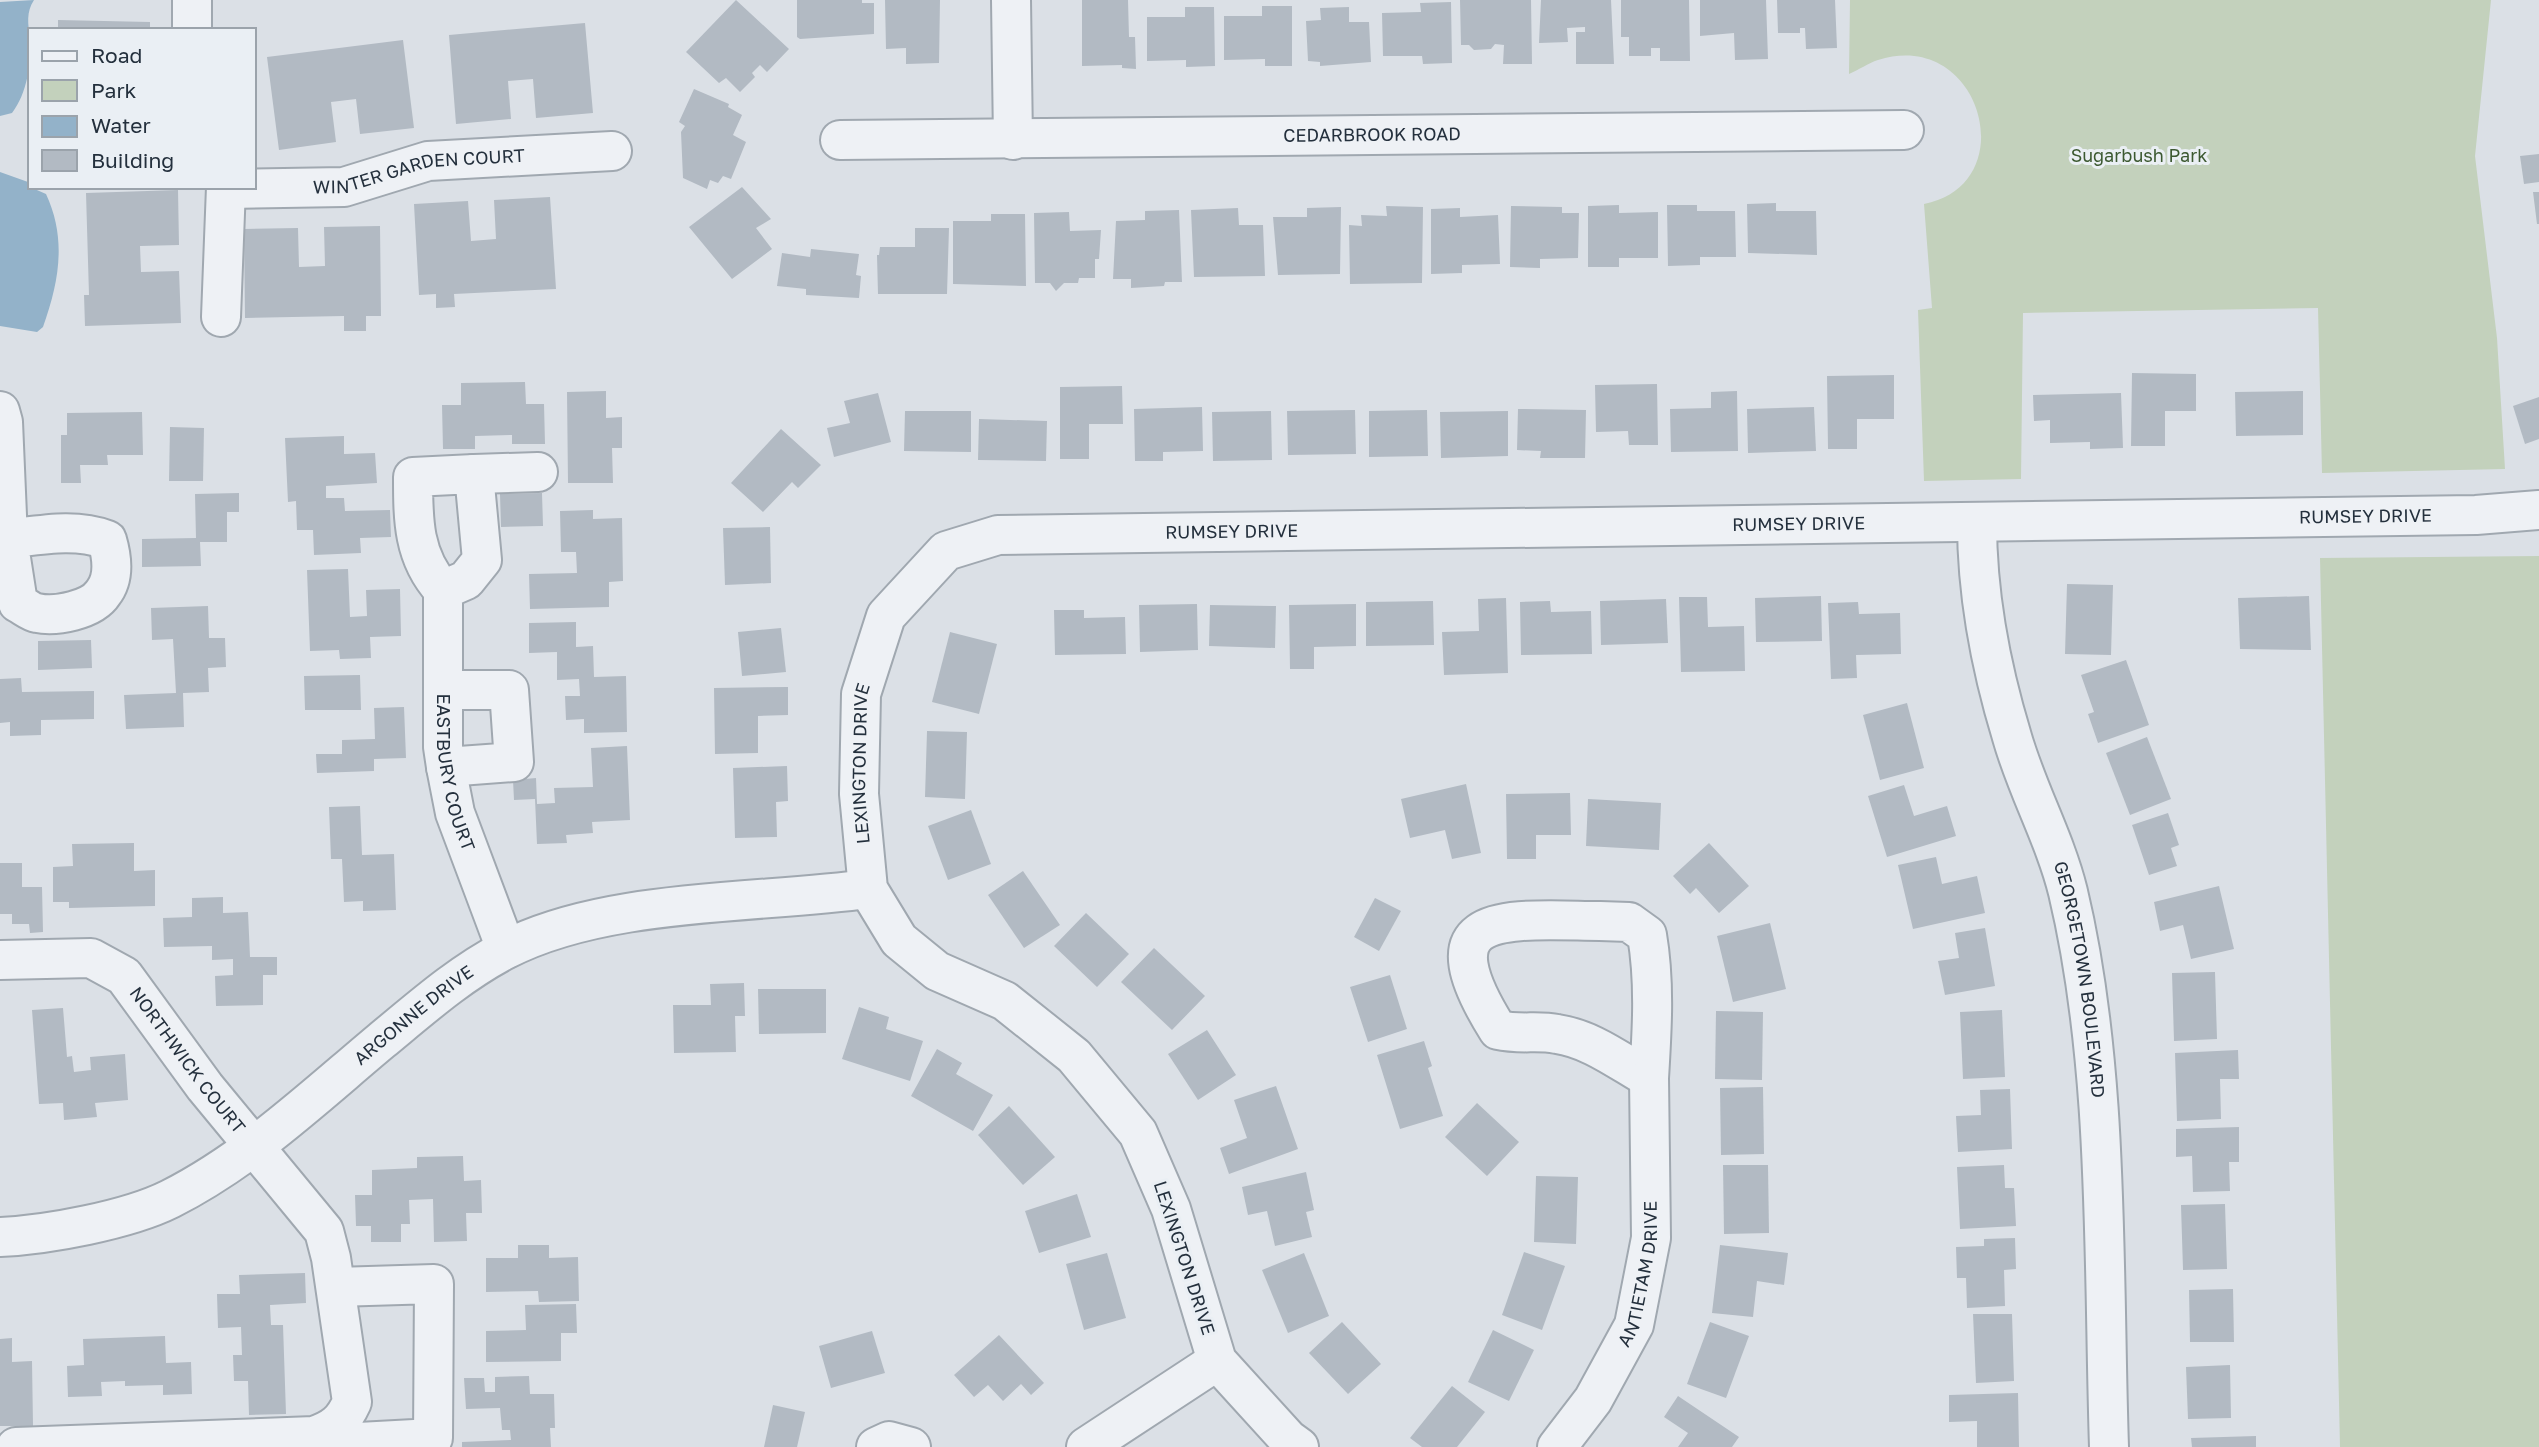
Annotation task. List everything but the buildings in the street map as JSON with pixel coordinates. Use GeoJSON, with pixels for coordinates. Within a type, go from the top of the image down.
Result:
{"type":"FeatureCollection","features":[{"type":"Feature","properties":{"kind":"street"},"geometry":{"type":"LineString","coordinates":[[192,0],[192,28]]}},
{"type":"Feature","properties":{"kind":"street"},"geometry":{"type":"LineString","coordinates":[[1011,0],[1013,140]]}},
{"type":"Feature","properties":{"kind":"street","name":"CEDARBROOK ROAD"},"geometry":{"type":"LineString","coordinates":[[840,140],[1904,130]]}},
{"type":"Feature","properties":{"kind":"street","name":"WINTER GARDEN COURT"},"geometry":{"type":"LineString","coordinates":[[256,188],[344,187],[428,162],[612,151]]}},
{"type":"Feature","properties":{"kind":"street","name":"WINTER GARDEN COURT"},"geometry":{"type":"LineString","coordinates":[[222,317],[227,189]]}},
{"type":"Feature","properties":{"kind":"street"},"geometry":{"type":"LineString","coordinates":[[0,411],[3,422],[8,539]]}},
{"type":"Feature","properties":{"kind":"street"},"geometry":{"type":"LineString","coordinates":[[474,474],[482,560],[466,580],[443,590],[426,571],[419,548],[414,516],[414,477],[474,474],[538,471]]}},
{"type":"Feature","properties":{"kind":"street","name":"RUMSEY DRIVE"},"geometry":{"type":"LineString","coordinates":[[1058,534],[2476,515],[2539,510]]}},
{"type":"Feature","properties":{"kind":"street","name":"GEORGETOWN BOULEVARD"},"geometry":{"type":"LineString","coordinates":[[1976,523],[1983,619],[2012,739],[2038,803],[2067,891],[2091,1021],[2100,1160],[2109,1447]]}},
{"type":"Feature","properties":{"kind":"street","name":"LEXINGTON DRIVE"},"geometry":{"type":"LineString","coordinates":[[1058,534],[998,535],[946,551],[886,615],[861,694],[859,794],[867,889],[898,940],[937,971],[1005,1001],[1074,1056],[1138,1133],[1171,1209],[1217,1361],[1288,1439],[1299,1447]]}},
{"type":"Feature","properties":{"kind":"street","name":"EASTBURY COURT"},"geometry":{"type":"LineString","coordinates":[[443,590],[443,747],[446,767],[455,813],[506,949]]}},
{"type":"Feature","properties":{"kind":"street"},"geometry":{"type":"LineString","coordinates":[[444,690],[509,690],[513,762],[446,767]]}},
{"type":"Feature","properties":{"kind":"street","name":"ARGONNE DRIVE"},"geometry":{"type":"LineString","coordinates":[[0,1237],[27,1236],[95,1223],[168,1200],[254,1147],[450,983],[506,949],[582,920],[739,900],[807,897],[867,889]]}},
{"type":"Feature","properties":{"kind":"street","name":"ANTIETAM DRIVE"},"geometry":{"type":"LineString","coordinates":[[1557,1447],[1593,1400],[1634,1325],[1651,1238],[1649,1078],[1652,1024],[1647,935],[1629,922],[1502,923],[1480,929],[1468,943],[1466,960],[1476,990],[1498,1030],[1520,1035],[1554,1033],[1586,1041],[1649,1078]]}},
{"type":"Feature","properties":{"kind":"street","name":"NORTHWICK COURT"},"geometry":{"type":"LineString","coordinates":[[0,960],[91,958],[124,976],[254,1147],[275,1168],[324,1231],[352,1402],[344,1419],[331,1430]]}},
{"type":"Feature","properties":{"kind":"street"},"geometry":{"type":"LineString","coordinates":[[16,1447],[314,1436],[331,1430],[359,1441],[433,1438],[433,1284],[335,1286]]}},
{"type":"Feature","properties":{"kind":"street"},"geometry":{"type":"LineString","coordinates":[[1086,1447],[1217,1361]]}},
{"type":"Feature","properties":{"kind":"street"},"geometry":{"type":"LineString","coordinates":[[876,1447],[889,1441],[911,1447]]}},
{"type":"Feature","properties":{"kind":"green space","name":"Sugarbush Park"},"geometry":{"type":"Polygon","coordinates":[[[1850,0],[2491,0],[2475,156],[2497,338],[2505,469],[2322,473],[2318,308],[2023,313],[2021,479],[1924,481],[1918,310],[1932,308],[1924,204],[1955,191],[1974,168],[1981,141],[1978,112],[1964,86],[1943,66],[1914,56],[1878,60],[1849,74],[1850,0]]]}},
{"type":"Feature","properties":{"kind":"green space"},"geometry":{"type":"Polygon","coordinates":[[[2539,556],[2539,1447],[2340,1447],[2320,558],[2539,556]]]}},
{"type":"Feature","properties":{"kind":"water"},"geometry":{"type":"Polygon","coordinates":[[[34,0],[28,23],[28,70],[25,87],[12,113],[0,116],[0,2],[34,0]]]}},
{"type":"Feature","properties":{"kind":"water"},"geometry":{"type":"Polygon","coordinates":[[[0,172],[28,182],[28,189],[46,194],[57,227],[58,260],[57,277],[43,327],[37,332],[0,326],[0,172]]]}}]}
